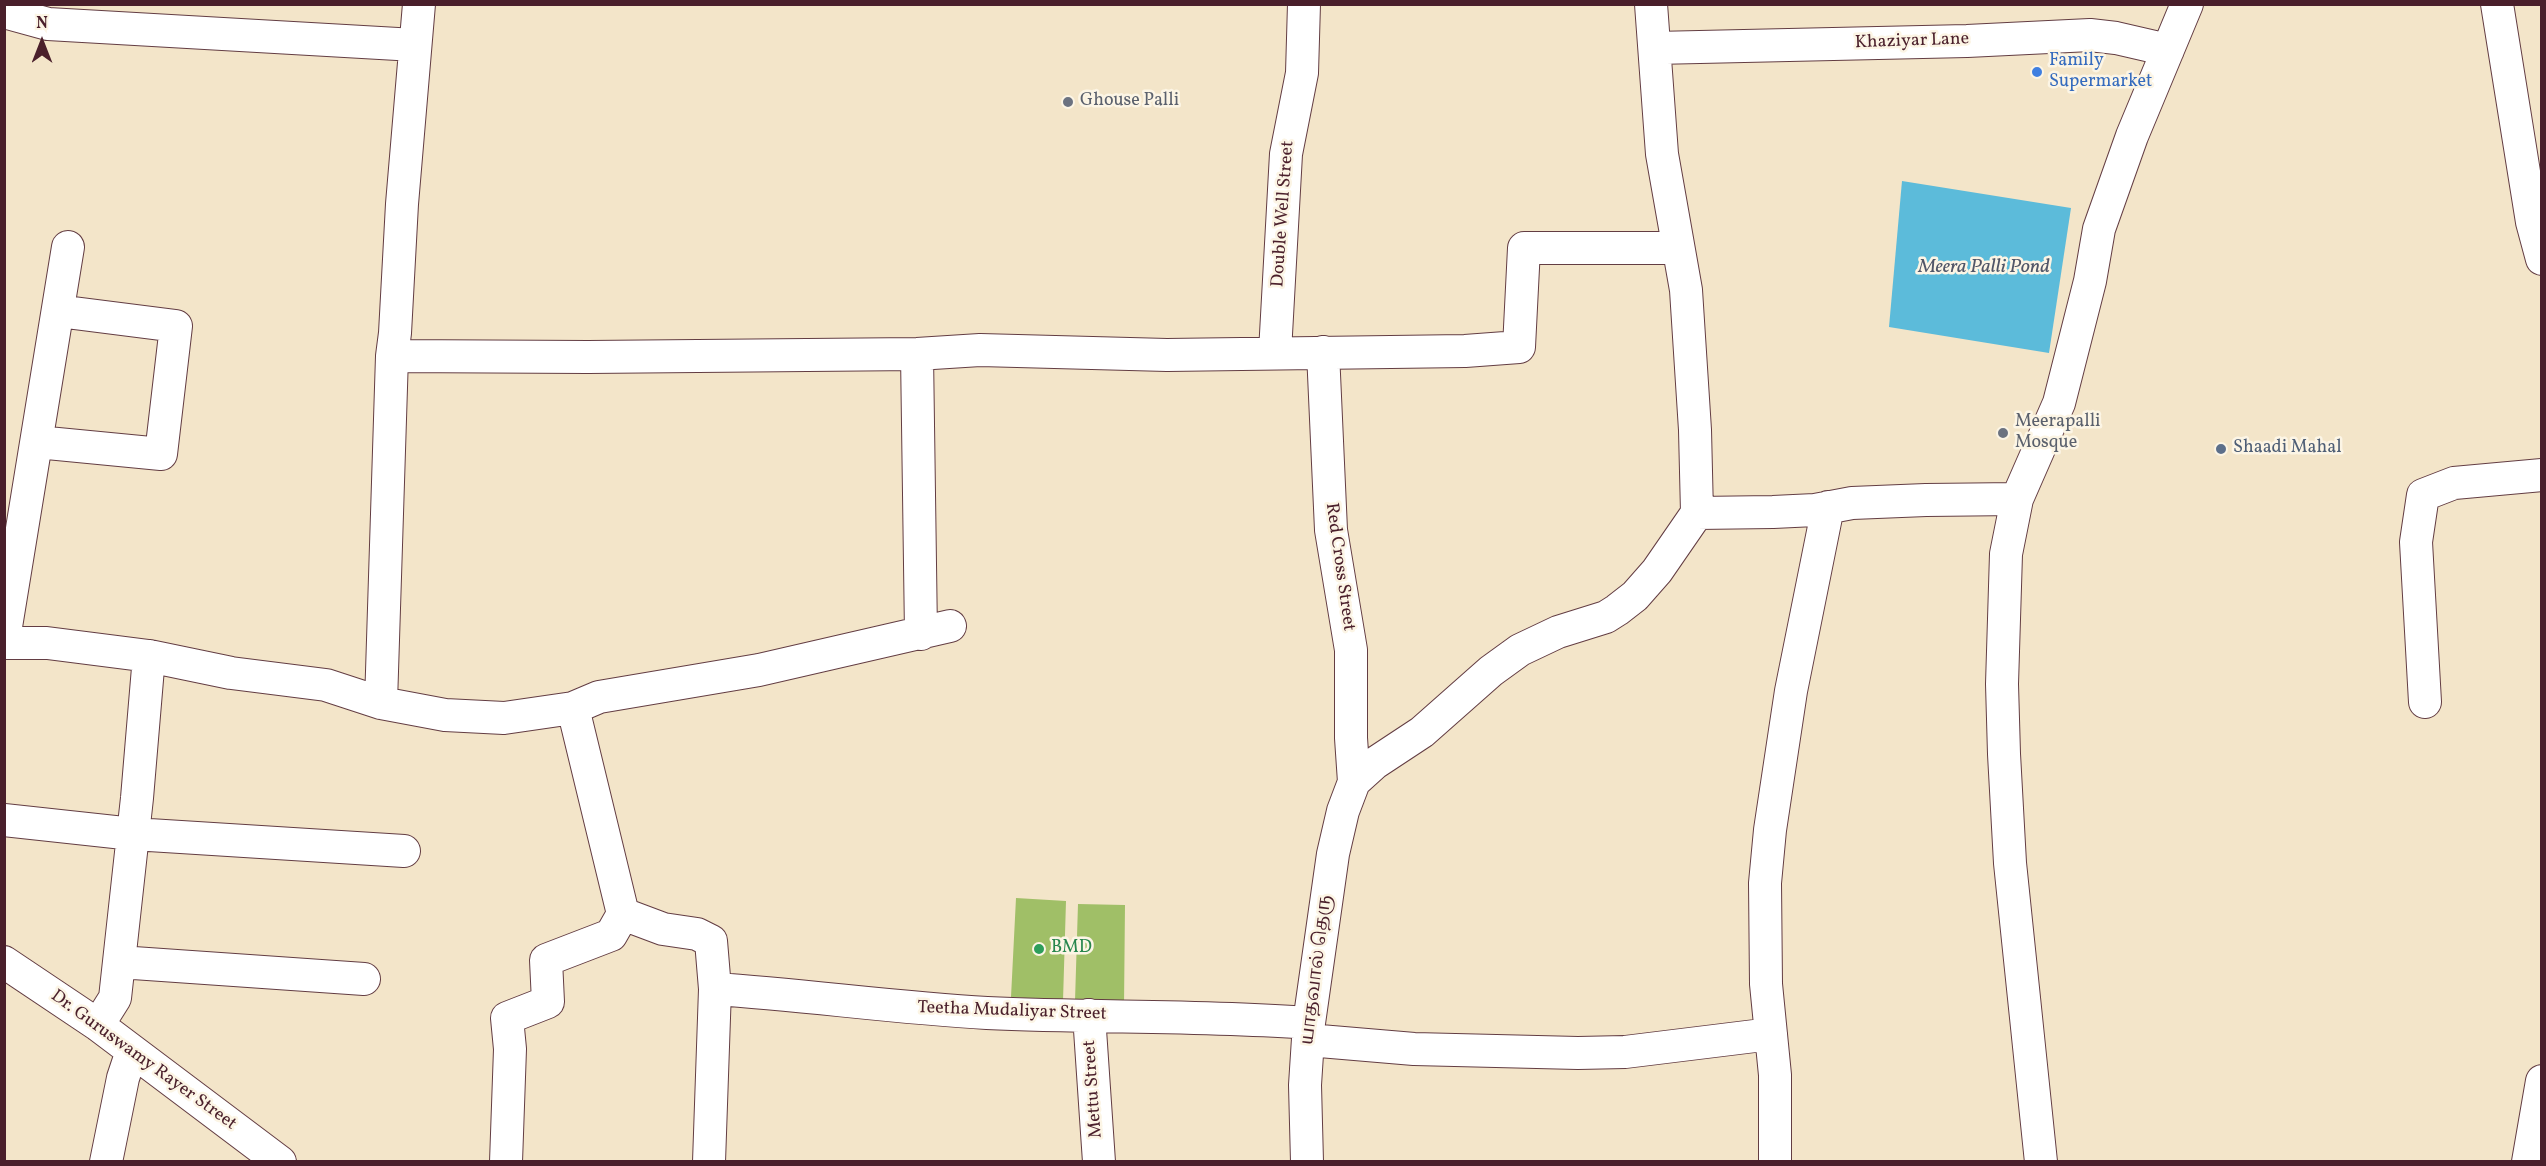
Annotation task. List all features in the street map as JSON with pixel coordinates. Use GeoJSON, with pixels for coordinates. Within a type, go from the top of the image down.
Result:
{"type":"FeatureCollection","features":[{"type":"Feature","properties":{"kind":"street"},"geometry":{"type":"LineString","coordinates":[[381,703],[392,356],[419,4]]}},
{"type":"Feature","properties":{"kind":"street","name":"Double Well Street"},"geometry":{"type":"LineString","coordinates":[[1275,352],[1286,154],[1302,73],[1304,4]]}},
{"type":"Feature","properties":{"kind":"street"},"geometry":{"type":"LineString","coordinates":[[1354,782],[1375,763],[1422,732],[1491,671],[1520,650],[1558,632],[1605,617],[1635,596],[1657,571],[1697,513],[1686,290],[1662,154],[1651,4]]}},
{"type":"Feature","properties":{"kind":"street"},"geometry":{"type":"LineString","coordinates":[[2041,1161],[2010,863],[2002,684],[2006,554],[2017,499],[2059,403],[2090,282],[2099,229],[2132,136],[2187,4]]}},
{"type":"Feature","properties":{"kind":"street"},"geometry":{"type":"LineString","coordinates":[[2497,4],[2532,222],[2541,259]]}},
{"type":"Feature","properties":{"kind":"street"},"geometry":{"type":"LineString","coordinates":[[4,12],[48,24],[415,45]]}},
{"type":"Feature","properties":{"kind":"street","name":"Khaziyar Lane"},"geometry":{"type":"LineString","coordinates":[[1655,48],[1967,41],[2090,35],[2168,50]]}},
{"type":"Feature","properties":{"kind":"street"},"geometry":{"type":"LineString","coordinates":[[68,247],[4,641],[47,642],[149,656],[231,673],[326,685],[381,703],[445,715],[504,718],[573,708],[599,697],[759,670],[936,630],[917,354]]}},
{"type":"Feature","properties":{"kind":"street"},"geometry":{"type":"LineString","coordinates":[[392,356],[917,354],[980,350],[1167,355],[1465,351],[1519,347],[1524,248],[1677,248]]}},
{"type":"Feature","properties":{"kind":"street"},"geometry":{"type":"LineString","coordinates":[[37,442],[161,454],[176,326],[58,310]]}},
{"type":"Feature","properties":{"kind":"street","name":"Red Cross Street"},"geometry":{"type":"LineString","coordinates":[[1323,352],[1331,530],[1351,650],[1351,738],[1354,782]]}},
{"type":"Feature","properties":{"kind":"street"},"geometry":{"type":"LineString","coordinates":[[2425,702],[2416,542],[2423,495],[2454,483],[2541,475]]}},
{"type":"Feature","properties":{"kind":"street"},"geometry":{"type":"LineString","coordinates":[[1697,513],[1773,512],[1863,502],[2017,499]]}},
{"type":"Feature","properties":{"kind":"street"},"geometry":{"type":"LineString","coordinates":[[1775,1161],[1775,1075],[1766,984],[1765,883],[1770,830],[1791,691],[1828,507]]}},
{"type":"Feature","properties":{"kind":"street"},"geometry":{"type":"LineString","coordinates":[[98,1025],[115,998],[149,656]]}},
{"type":"Feature","properties":{"kind":"street"},"geometry":{"type":"LineString","coordinates":[[506,1161],[510,1049],[507,1018],[548,1002],[546,960],[611,936],[623,914],[573,708]]}},
{"type":"Feature","properties":{"kind":"street","name":"யாதவால் தெரு"},"geometry":{"type":"LineString","coordinates":[[1307,1161],[1305,1084],[1309,1031],[1333,854],[1343,811],[1354,782]]}},
{"type":"Feature","properties":{"kind":"street"},"geometry":{"type":"LineString","coordinates":[[4,820],[133,834],[404,851]]}},
{"type":"Feature","properties":{"kind":"street"},"geometry":{"type":"LineString","coordinates":[[623,914],[663,929],[698,934],[711,941],[715,989],[710,1161]]}},
{"type":"Feature","properties":{"kind":"street","name":"Dr. Guruswamy Rayer Street"},"geometry":{"type":"LineString","coordinates":[[4,962],[98,1025],[280,1161]]}},
{"type":"Feature","properties":{"kind":"street"},"geometry":{"type":"LineString","coordinates":[[119,962],[364,979]]}},
{"type":"Feature","properties":{"kind":"street","name":"Teetha Mudaliyar Street"},"geometry":{"type":"LineString","coordinates":[[715,989],[939,1010],[1089,1016],[1243,1018],[1414,1049],[1625,1052],[1771,1034]]}},
{"type":"Feature","properties":{"kind":"street","name":"Mettu Street"},"geometry":{"type":"LineString","coordinates":[[1089,1016],[1099,1161]]}},
{"type":"Feature","properties":{"kind":"street"},"geometry":{"type":"LineString","coordinates":[[106,1161],[123,1078],[132,1051]]}},
{"type":"Feature","properties":{"kind":"street"},"geometry":{"type":"LineString","coordinates":[[2528,1161],[2541,1081]]}},
{"type":"Feature","properties":{"kind":"green space","name":"BMD"},"geometry":{"type":"Polygon","coordinates":[[[1016,898],[1066,901],[1063,1001],[1011,997],[1016,898]]]}},
{"type":"Feature","properties":{"kind":"green space"},"geometry":{"type":"Polygon","coordinates":[[[1078,904],[1125,905],[1124,1006],[1075,1001],[1078,904]]]}},
{"type":"Feature","properties":{"kind":"water","name":"Meera Palli Pond"},"geometry":{"type":"Polygon","coordinates":[[[1902,181],[2071,208],[2049,353],[1889,327],[1902,181]]]}},
{"type":"Feature","properties":{"kind":"place","name":"Family Supermarket"},"geometry":{"type":"Point","coordinates":[2037,72]}},
{"type":"Feature","properties":{"kind":"place","name":"Ghouse Palli"},"geometry":{"type":"Point","coordinates":[1068,102]}},
{"type":"Feature","properties":{"kind":"place","name":"Meerapalli Mosque"},"geometry":{"type":"Point","coordinates":[2003,433]}},
{"type":"Feature","properties":{"kind":"place","name":"Shaadi Mahal"},"geometry":{"type":"Point","coordinates":[2221,449]}},
{"type":"Feature","properties":{"kind":"place","name":"BMD"},"geometry":{"type":"Point","coordinates":[1039,949]}}]}
